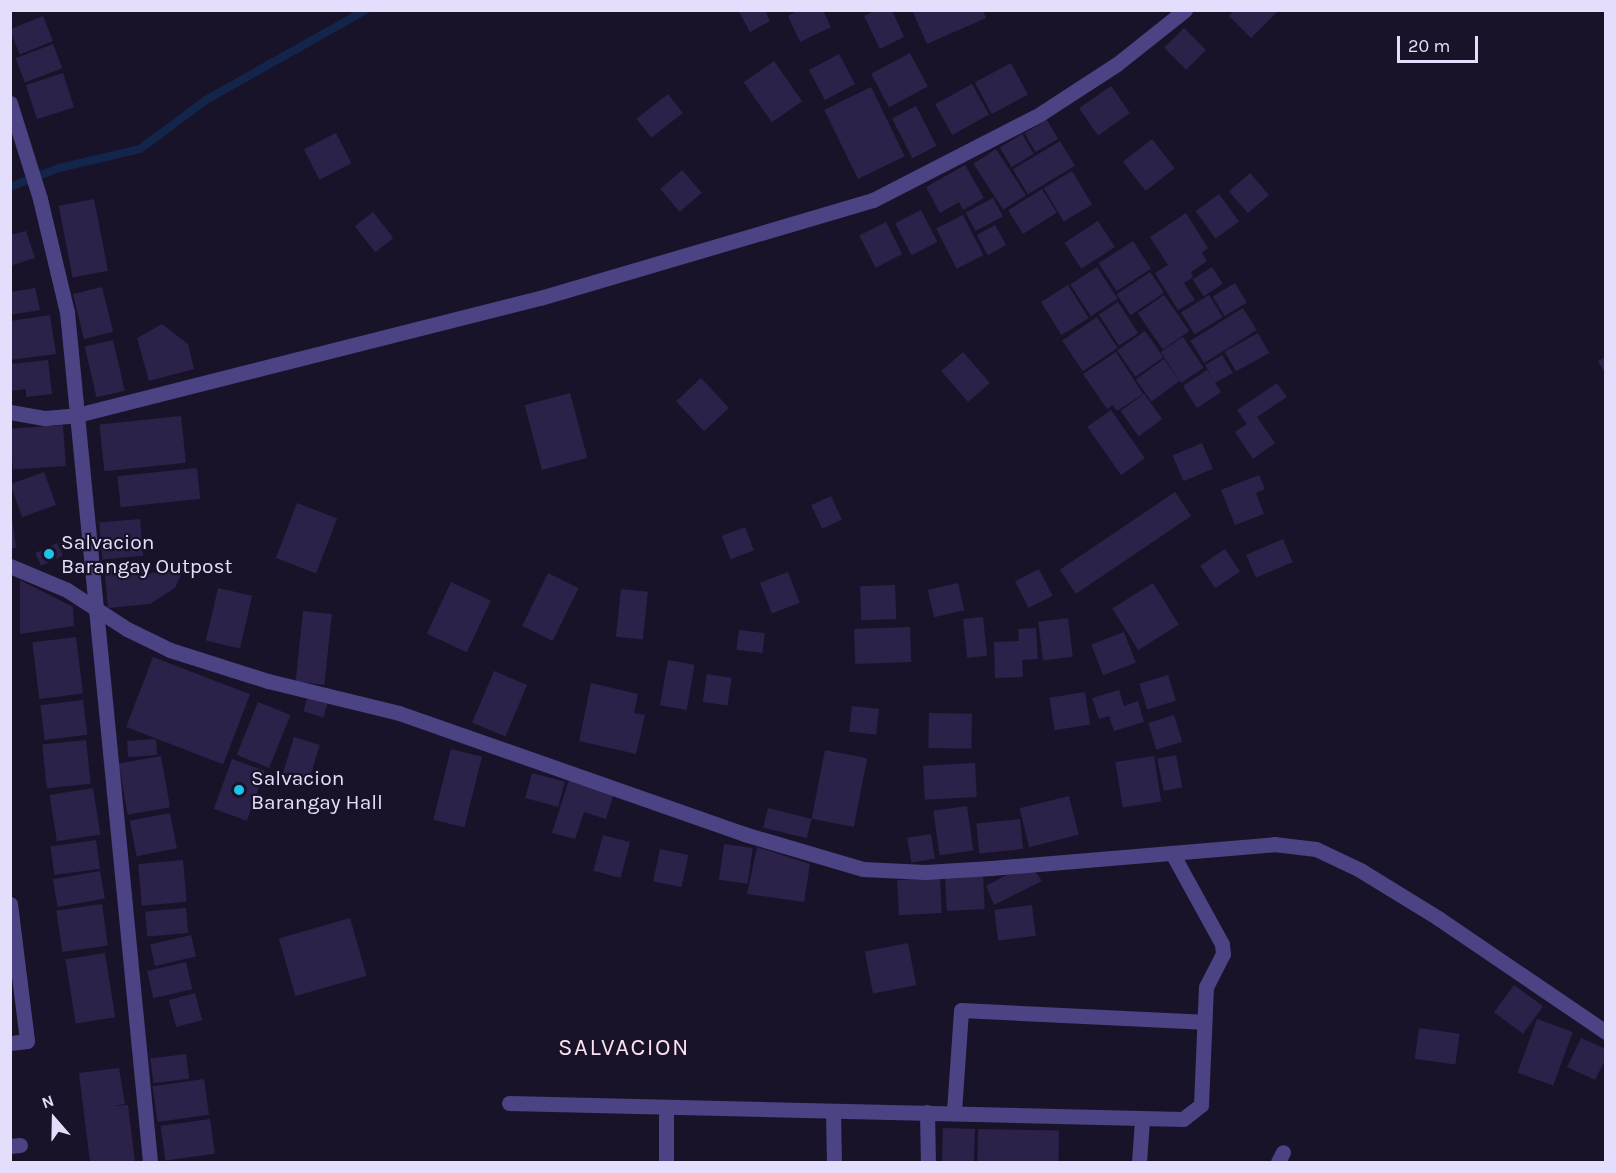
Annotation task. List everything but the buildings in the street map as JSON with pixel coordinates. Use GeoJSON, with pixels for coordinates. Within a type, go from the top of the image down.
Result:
{"type":"FeatureCollection","features":[{"type":"Feature","properties":{"kind":"street"},"geometry":{"type":"LineString","coordinates":[[10,412],[45,418],[77,415],[540,297],[873,200],[1040,114],[1118,64],[1185,10]]}},
{"type":"Feature","properties":{"kind":"street"},"geometry":{"type":"LineString","coordinates":[[10,103],[40,199],[67,312],[150,1162]]}},
{"type":"Feature","properties":{"kind":"street"},"geometry":{"type":"LineString","coordinates":[[10,566],[67,590],[126,629],[170,650],[268,681],[399,713],[744,834],[863,869],[925,872],[1274,844],[1316,849],[1360,870],[1438,918],[1605,1032]]}},
{"type":"Feature","properties":{"kind":"street"},"geometry":{"type":"LineString","coordinates":[[509,1103],[666,1109],[954,1111],[1142,1120],[1183,1119],[1201,1105],[1206,987],[1223,954],[1222,944],[1172,853]]}},
{"type":"Feature","properties":{"kind":"street"},"geometry":{"type":"LineString","coordinates":[[10,904],[27,1041],[10,1043]]}},
{"type":"Feature","properties":{"kind":"street"},"geometry":{"type":"LineString","coordinates":[[954,1111],[961,1010],[1203,1022]]}},
{"type":"Feature","properties":{"kind":"street"},"geometry":{"type":"LineString","coordinates":[[666,1109],[666,1162]]}},
{"type":"Feature","properties":{"kind":"street"},"geometry":{"type":"LineString","coordinates":[[833,1111],[834,1162]]}},
{"type":"Feature","properties":{"kind":"street"},"geometry":{"type":"LineString","coordinates":[[927,1112],[928,1162]]}},
{"type":"Feature","properties":{"kind":"street"},"geometry":{"type":"LineString","coordinates":[[1139,1162],[1142,1120]]}},
{"type":"Feature","properties":{"kind":"waterway"},"geometry":{"type":"LineString","coordinates":[[10,187],[59,168],[140,149],[206,100],[366,10]]}},
{"type":"Feature","properties":{"kind":"place","name":"Salvacion Barangay Outpost"},"geometry":{"type":"Point","coordinates":[49,554]}},
{"type":"Feature","properties":{"kind":"place","name":"Salvacion Barangay Hall"},"geometry":{"type":"Point","coordinates":[239,790]}},
{"type":"Feature","properties":{"kind":"district","name":"SALVACION"},"geometry":{"type":"Point","coordinates":[624,1048]}}]}
